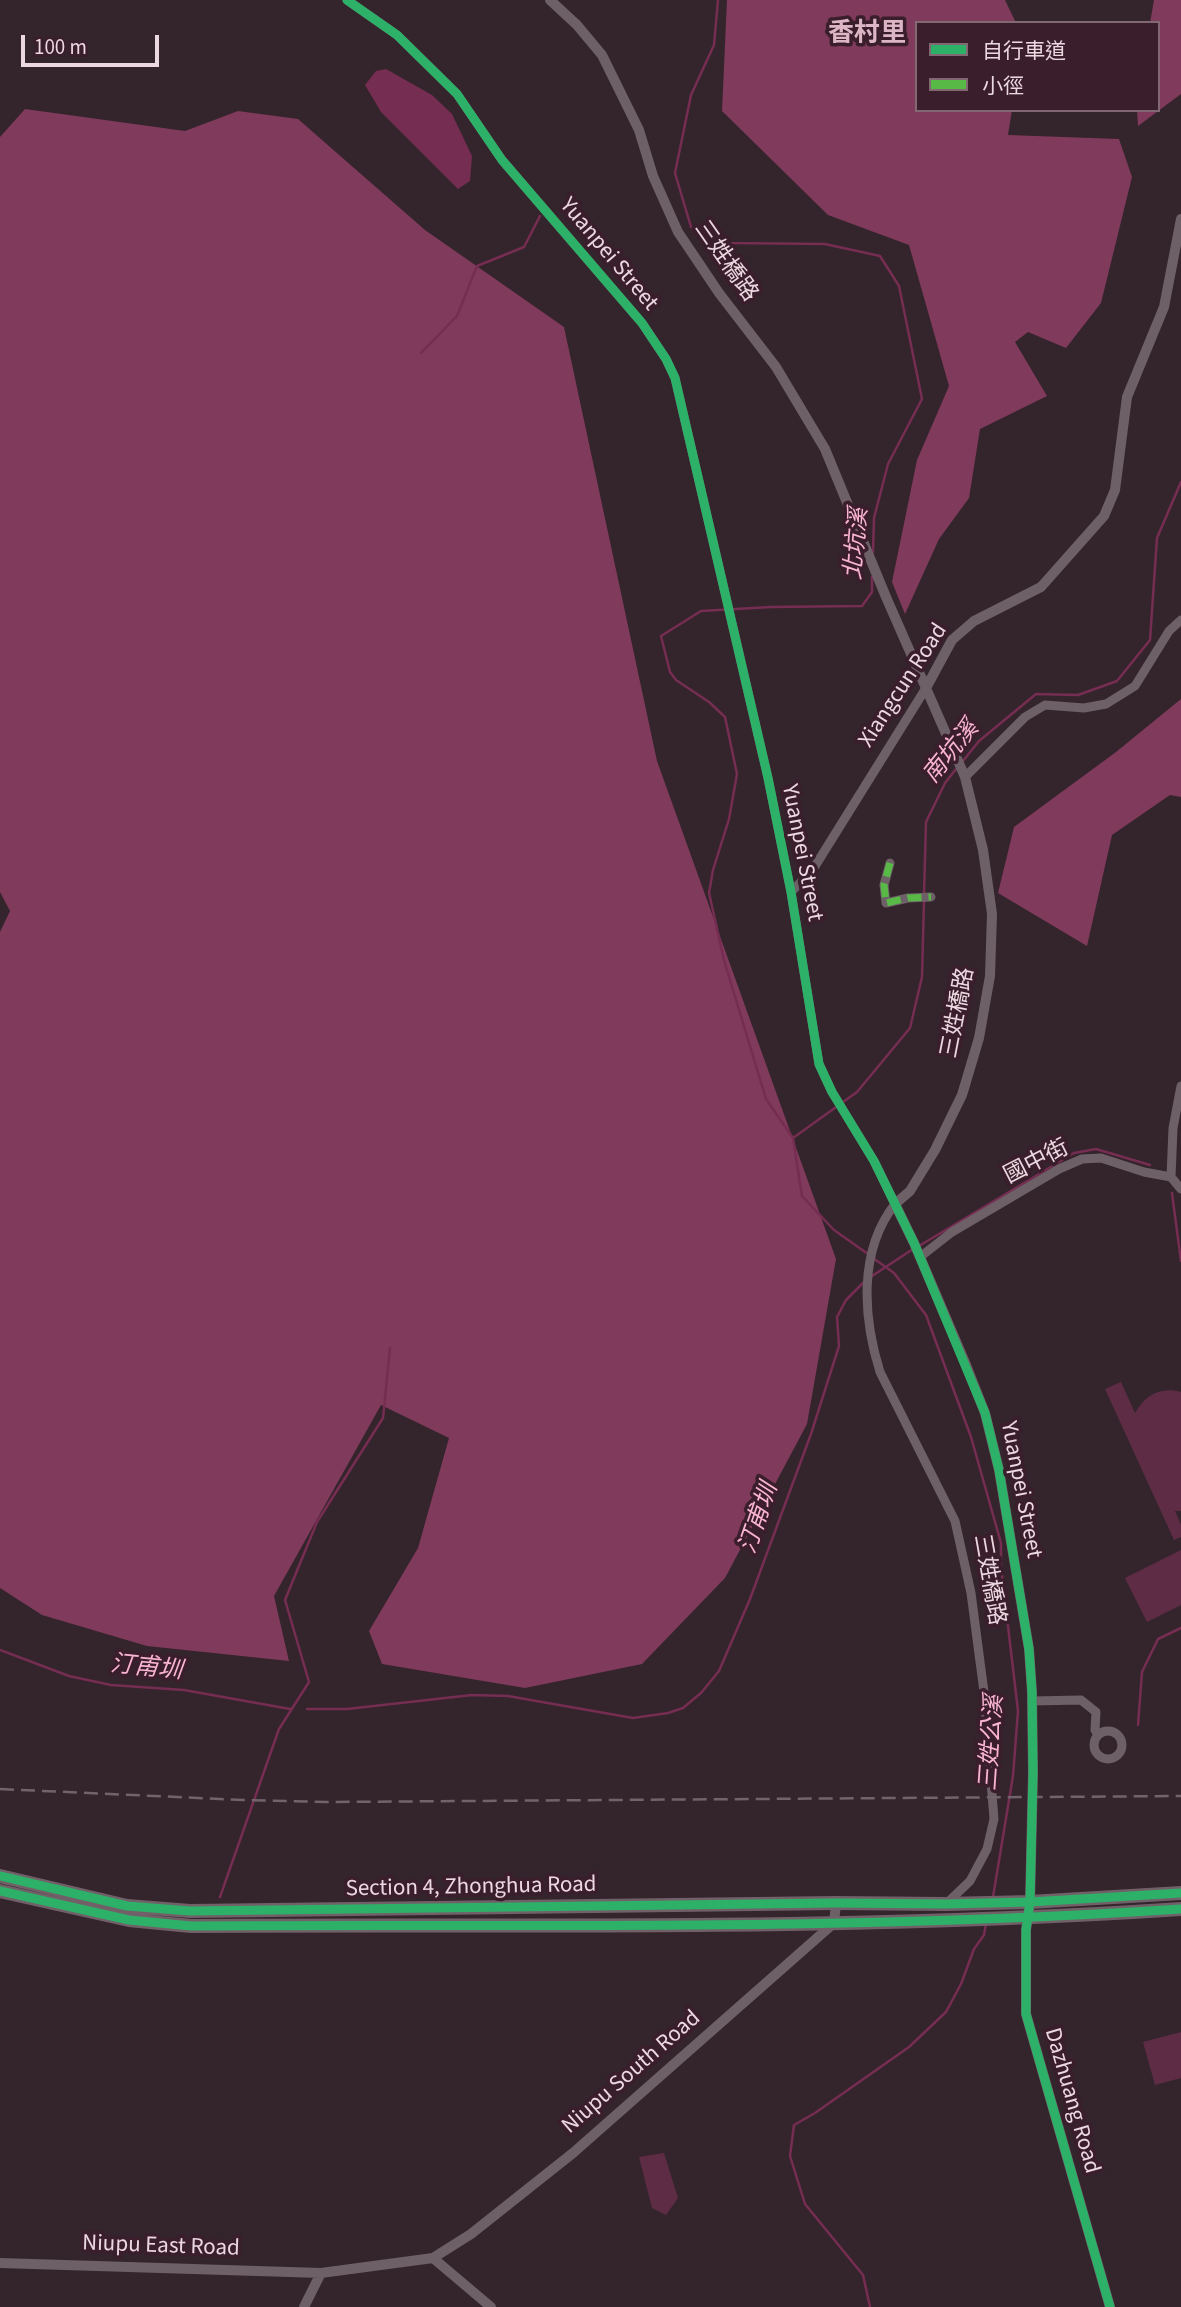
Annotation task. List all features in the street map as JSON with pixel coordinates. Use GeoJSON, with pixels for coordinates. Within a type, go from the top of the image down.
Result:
{"type":"FeatureCollection","features":[{"type":"Feature","properties":{"kind":"main road","name":"Section 4, Zhonghua Road"},"geometry":{"type":"LineString","coordinates":[[0,1876],[128,1913],[836,1903],[946,1911]]}},
{"type":"Feature","properties":{"kind":"main road","name":"Section 4, Zhonghua Road"},"geometry":{"type":"LineString","coordinates":[[0,1891],[191,1926],[834,1923],[946,1911]]}},
{"type":"Feature","properties":{"kind":"main road"},"geometry":{"type":"LineString","coordinates":[[946,1911],[1030,1902],[1181,1893]]}},
{"type":"Feature","properties":{"kind":"main road"},"geometry":{"type":"LineString","coordinates":[[946,1911],[1028,1919],[1181,1909]]}},
{"type":"Feature","properties":{"kind":"street","name":"Yuanpei Street"},"geometry":{"type":"LineString","coordinates":[[347,0],[397,35],[457,94],[502,160],[642,323],[675,378],[768,778],[791,892],[819,1064],[832,1092],[874,1161],[919,1257],[981,1402],[999,1470],[1029,1649],[1034,1752],[1030,1902]]}},
{"type":"Feature","properties":{"kind":"street","name":"三姓橋路"},"geometry":{"type":"LineString","coordinates":[[551,0],[602,55],[639,130],[653,176],[678,232],[719,293],[776,367],[825,449],[965,777],[984,849],[990,901],[990,976],[979,1038],[962,1095],[929,1161],[910,1191],[884,1217],[869,1267],[866,1310],[880,1372],[955,1521],[971,1593],[983,1680],[994,1819],[987,1849],[970,1881],[946,1911]]}},
{"type":"Feature","properties":{"kind":"street","name":"Xiangcun Road"},"geometry":{"type":"LineString","coordinates":[[791,892],[812,871],[953,640],[974,621],[1041,587],[1104,516],[1115,489],[1127,397],[1164,307],[1181,219]]}},
{"type":"Feature","properties":{"kind":"street"},"geometry":{"type":"LineString","coordinates":[[965,777],[1026,717],[1045,705],[1084,708],[1106,704],[1121,697],[1135,686],[1169,631],[1181,620]]}},
{"type":"Feature","properties":{"kind":"street"},"geometry":{"type":"LineString","coordinates":[[890,863],[884,885],[886,903],[931,897]]}},
{"type":"Feature","properties":{"kind":"street"},"geometry":{"type":"LineString","coordinates":[[1181,1086],[1172,1128],[1171,1177],[1181,1189]]}},
{"type":"Feature","properties":{"kind":"street","name":"國中街"},"geometry":{"type":"LineString","coordinates":[[919,1257],[952,1233],[1082,1159],[1101,1158],[1144,1172],[1171,1177]]}},
{"type":"Feature","properties":{"kind":"street"},"geometry":{"type":"LineString","coordinates":[[1032,1701],[1081,1700],[1096,1713],[1095,1730],[1098,1735]]}},
{"type":"Feature","properties":{"kind":"street","name":"Dazhuang Road"},"geometry":{"type":"LineString","coordinates":[[1030,1902],[1026,2014],[1110,2307]]}},
{"type":"Feature","properties":{"kind":"street"},"geometry":{"type":"LineString","coordinates":[[834,1923],[836,1903]]}},
{"type":"Feature","properties":{"kind":"street","name":"Niupu South Road"},"geometry":{"type":"LineString","coordinates":[[433,2258],[471,2234],[573,2153],[834,1923]]}},
{"type":"Feature","properties":{"kind":"street"},"geometry":{"type":"LineString","coordinates":[[433,2258],[491,2307]]}},
{"type":"Feature","properties":{"kind":"street","name":"Niupu East Road"},"geometry":{"type":"LineString","coordinates":[[0,2263],[321,2273],[433,2258]]}},
{"type":"Feature","properties":{"kind":"street"},"geometry":{"type":"LineString","coordinates":[[304,2307],[321,2273]]}},
{"type":"Feature","properties":{"kind":"shaded area"},"geometry":{"type":"Polygon","coordinates":[[[727,0],[1005,0],[1015,21],[915,21],[915,112],[1012,112],[1008,135],[1119,139],[1132,177],[1101,303],[1066,348],[1028,332],[1015,342],[1047,396],[980,429],[969,498],[939,539],[905,614],[892,582],[917,460],[949,386],[909,245],[828,215],[722,111],[727,0]]]}},
{"type":"Feature","properties":{"kind":"shaded area"},"geometry":{"type":"Polygon","coordinates":[[[1154,0],[1181,0],[1181,94],[1160,110],[1160,21],[1150,21],[1154,0]]]}},
{"type":"Feature","properties":{"kind":"shaded area"},"geometry":{"type":"Polygon","coordinates":[[[386,69],[432,95],[452,114],[472,156],[470,181],[458,189],[381,112],[365,85],[376,71],[386,69]]]}},
{"type":"Feature","properties":{"kind":"shaded area"},"geometry":{"type":"Polygon","coordinates":[[[25,109],[185,131],[238,111],[298,119],[425,230],[564,327],[657,761],[836,1259],[807,1424],[725,1578],[642,1664],[525,1688],[382,1664],[369,1631],[418,1548],[449,1438],[381,1405],[274,1596],[289,1661],[147,1646],[42,1615],[0,1588],[0,932],[10,911],[0,892],[0,137],[25,109]]]}},
{"type":"Feature","properties":{"kind":"shaded area"},"geometry":{"type":"Polygon","coordinates":[[[1137,112],[1157,112],[1138,126],[1137,112]]]}},
{"type":"Feature","properties":{"kind":"shaded area"},"geometry":{"type":"Polygon","coordinates":[[[1181,699],[1181,797],[1170,795],[1112,835],[1087,946],[998,893],[1014,827],[1116,752],[1181,699]]]}},
{"type":"Feature","properties":{"kind":"shaded area"},"geometry":{"type":"Polygon","coordinates":[[[1121,1382],[1135,1413],[1144,1401],[1160,1391],[1181,1392],[1181,1511],[1175,1511],[1181,1525],[1181,1537],[1174,1540],[1105,1389],[1121,1382]]]}},
{"type":"Feature","properties":{"kind":"shaded area"},"geometry":{"type":"Polygon","coordinates":[[[1181,1550],[1181,1605],[1147,1622],[1125,1578],[1181,1550]]]}},
{"type":"Feature","properties":{"kind":"shaded area"},"geometry":{"type":"Polygon","coordinates":[[[1181,2032],[1181,2078],[1155,2085],[1143,2042],[1181,2032]]]}},
{"type":"Feature","properties":{"kind":"shaded area"},"geometry":{"type":"Polygon","coordinates":[[[664,2153],[678,2198],[666,2215],[652,2208],[639,2157],[664,2153]]]}},
{"type":"Feature","properties":{"kind":"waterway","name":"北坑溪"},"geometry":{"type":"LineString","coordinates":[[718,0],[714,45],[691,95],[675,173],[691,227],[729,243],[825,244],[880,256],[899,286],[922,399],[888,464],[874,518],[873,552]]}},
{"type":"Feature","properties":{"kind":"waterway"},"geometry":{"type":"LineString","coordinates":[[421,353],[457,316],[477,266],[524,247],[540,216]]}},
{"type":"Feature","properties":{"kind":"waterway","name":"南坑溪"},"geometry":{"type":"LineString","coordinates":[[963,761],[979,741],[1036,694],[1078,695],[1117,681],[1150,640],[1157,538],[1181,482]]}},
{"type":"Feature","properties":{"kind":"waterway","name":"北坑溪"},"geometry":{"type":"LineString","coordinates":[[868,1254],[834,1230],[802,1196],[793,1138],[766,1099],[724,960],[709,893],[713,870],[729,819],[737,774],[725,717],[709,702],[676,680],[670,672],[661,636],[701,611],[862,606],[872,592],[872,577]]}},
{"type":"Feature","properties":{"kind":"waterway","name":"南坑溪"},"geometry":{"type":"LineString","coordinates":[[924,894],[926,822],[945,783],[956,769]]}},
{"type":"Feature","properties":{"kind":"waterway","name":"南坑溪"},"geometry":{"type":"LineString","coordinates":[[793,1138],[857,1092],[910,1028],[922,977],[924,900]]}},
{"type":"Feature","properties":{"kind":"waterway","name":"汀甫圳"},"geometry":{"type":"LineString","coordinates":[[919,1246],[1074,1153],[1096,1149],[1150,1165]]}},
{"type":"Feature","properties":{"kind":"waterway","name":"汀甫圳"},"geometry":{"type":"LineString","coordinates":[[1172,1193],[1181,1261]]}},
{"type":"Feature","properties":{"kind":"waterway","name":"汀甫圳"},"geometry":{"type":"LineString","coordinates":[[872,1276],[913,1249]]}},
{"type":"Feature","properties":{"kind":"waterway","name":"三姓公溪"},"geometry":{"type":"LineString","coordinates":[[873,1258],[894,1273],[926,1315],[971,1437],[1001,1543],[1001,1567],[1018,1711],[1013,1776],[993,1897]]}},
{"type":"Feature","properties":{"kind":"waterway","name":"汀甫圳"},"geometry":{"type":"LineString","coordinates":[[307,1709],[347,1709],[472,1695],[508,1696],[633,1718],[683,1708],[701,1693],[719,1671],[750,1599],[811,1434],[839,1346],[837,1317],[846,1300],[864,1282]]}},
{"type":"Feature","properties":{"kind":"waterway"},"geometry":{"type":"LineString","coordinates":[[220,1897],[279,1729],[309,1682],[285,1600],[317,1522],[383,1418],[390,1348]]}},
{"type":"Feature","properties":{"kind":"waterway"},"geometry":{"type":"LineString","coordinates":[[1138,1725],[1142,1672],[1158,1639],[1181,1628]]}},
{"type":"Feature","properties":{"kind":"waterway","name":"汀甫圳"},"geometry":{"type":"LineString","coordinates":[[0,1650],[69,1676],[111,1685],[184,1690],[290,1709]]}},
{"type":"Feature","properties":{"kind":"waterway","name":"三姓公溪"},"geometry":{"type":"LineString","coordinates":[[870,2307],[863,2275],[805,2204],[790,2156],[794,2125],[909,2047],[946,2012],[961,1984],[974,1949],[984,1935],[986,1924]]}},
{"type":"Feature","properties":{"kind":"railway"},"geometry":{"type":"LineString","coordinates":[[0,1789],[325,1802],[1181,1796]]}},
{"type":"Feature","properties":{"kind":"marked path"},"geometry":{"type":"LineString","coordinates":[[890,863],[884,885],[886,903],[931,897]]}},
{"type":"Feature","properties":{"kind":"cycle path"},"geometry":{"type":"LineString","coordinates":[[347,0],[397,35],[457,94],[502,160],[642,323],[675,378],[768,778],[791,892],[819,1064],[832,1092],[874,1161],[914,1243],[985,1413],[999,1470],[1029,1649],[1032,1692],[1033,1773],[1030,1902],[1026,1930],[1026,2014],[1110,2307]]}},
{"type":"Feature","properties":{"kind":"cycle path"},"geometry":{"type":"LineString","coordinates":[[0,1876],[127,1906],[190,1911],[946,1904],[1181,1893]]}},
{"type":"Feature","properties":{"kind":"cycle path"},"geometry":{"type":"LineString","coordinates":[[0,1891],[129,1920],[191,1926],[810,1924],[1181,1909]]}},
{"type":"Feature","properties":{"kind":"district","name":"香村里"},"geometry":{"type":"Point","coordinates":[867,35]}}]}
